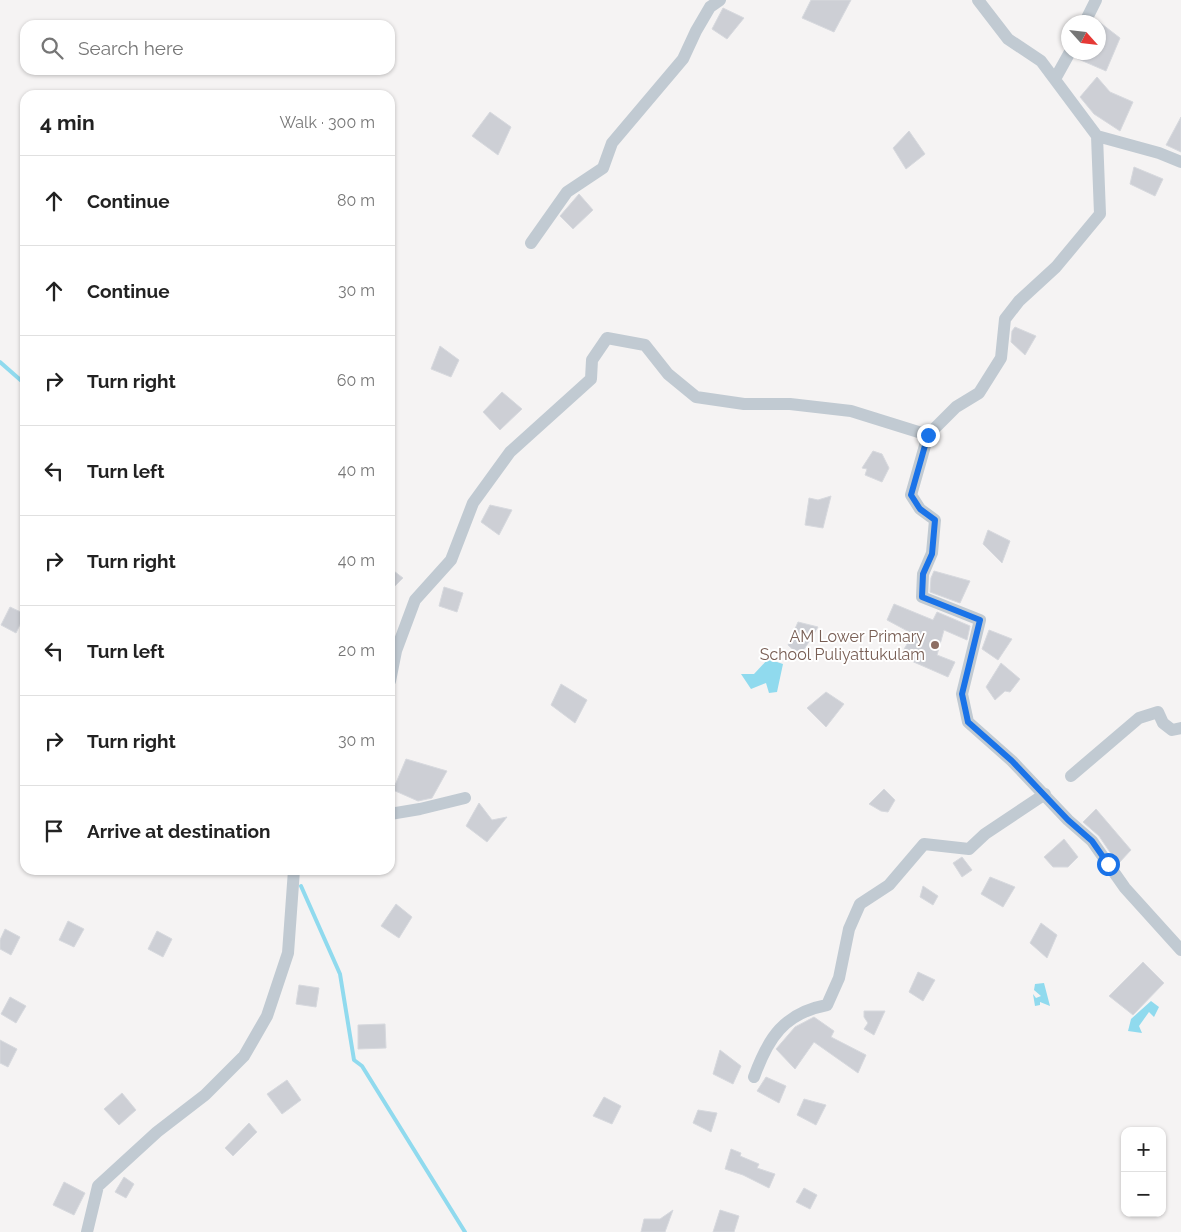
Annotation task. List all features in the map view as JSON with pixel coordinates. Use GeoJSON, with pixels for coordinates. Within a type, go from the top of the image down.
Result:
{"type":"FeatureCollection","features":[{"type":"Feature","properties":{"kind":"street"},"geometry":{"type":"LineString","coordinates":[[531,243],[567,192],[602,168],[612,142],[683,60],[696,31],[710,7],[720,0]]}},
{"type":"Feature","properties":{"kind":"street"},"geometry":{"type":"LineString","coordinates":[[978,0],[1008,39],[1041,61],[1097,136],[1100,214],[1056,267],[1019,301],[1005,319],[1002,358],[979,394],[956,407],[928,435],[911,495],[920,509],[935,520],[932,554],[923,574],[922,597],[980,620],[962,694],[968,722],[1012,761],[1092,841],[1125,888],[1181,950]]}},
{"type":"Feature","properties":{"kind":"street"},"geometry":{"type":"LineString","coordinates":[[1088,15],[1096,0]]}},
{"type":"Feature","properties":{"kind":"street"},"geometry":{"type":"LineString","coordinates":[[1055,79],[1066,60]]}},
{"type":"Feature","properties":{"kind":"street"},"geometry":{"type":"LineString","coordinates":[[1097,136],[1159,153],[1181,162]]}},
{"type":"Feature","properties":{"kind":"street"},"geometry":{"type":"LineString","coordinates":[[395,656],[416,600],[451,560],[473,503],[510,452],[591,380],[592,360],[607,338],[646,345],[668,374],[696,397],[744,404],[790,404],[851,411],[928,435]]}},
{"type":"Feature","properties":{"kind":"street"},"geometry":{"type":"LineString","coordinates":[[1071,776],[1139,718],[1158,712],[1163,723],[1172,730],[1181,728]]}},
{"type":"Feature","properties":{"kind":"street"},"geometry":{"type":"LineString","coordinates":[[754,1078],[770,1042],[788,1019],[808,1008],[827,1004],[839,978],[849,929],[860,904],[889,884],[924,844],[969,849],[985,834],[1045,794]]}},
{"type":"Feature","properties":{"kind":"street"},"geometry":{"type":"LineString","coordinates":[[395,809],[465,798]]}},
{"type":"Feature","properties":{"kind":"street"},"geometry":{"type":"LineString","coordinates":[[87,1232],[98,1186],[157,1132],[211,1088],[244,1056],[268,1016],[288,952],[294,875]]}},
{"type":"Feature","properties":{"kind":"water"},"geometry":{"type":"Polygon","coordinates":[[[768,659],[783,664],[777,692],[769,693],[766,683],[751,689],[741,674],[754,674],[768,659]]]}},
{"type":"Feature","properties":{"kind":"water"},"geometry":{"type":"Polygon","coordinates":[[[1044,983],[1050,1006],[1040,1002],[1040,1005],[1035,1006],[1033,994],[1036,998],[1041,996],[1034,990],[1035,984],[1044,983]]]}},
{"type":"Feature","properties":{"kind":"water"},"geometry":{"type":"Polygon","coordinates":[[[1151,1001],[1159,1007],[1154,1017],[1149,1012],[1139,1026],[1142,1033],[1128,1031],[1131,1019],[1151,1001]]]}},
{"type":"Feature","properties":{"kind":"building"},"geometry":{"type":"Polygon","coordinates":[[[811,0],[851,0],[834,32],[802,18],[811,0]]]}},
{"type":"Feature","properties":{"kind":"building"},"geometry":{"type":"Polygon","coordinates":[[[723,8],[744,18],[727,39],[712,29],[723,8]]]}},
{"type":"Feature","properties":{"kind":"building"},"geometry":{"type":"Polygon","coordinates":[[[1106,27],[1120,38],[1106,71],[1081,60],[1106,60],[1106,27]]]}},
{"type":"Feature","properties":{"kind":"building"},"geometry":{"type":"Polygon","coordinates":[[[1097,77],[1110,92],[1133,102],[1120,131],[1094,114],[1080,97],[1097,77]]]}},
{"type":"Feature","properties":{"kind":"building"},"geometry":{"type":"Polygon","coordinates":[[[490,112],[511,127],[498,155],[472,136],[490,112]]]}},
{"type":"Feature","properties":{"kind":"building"},"geometry":{"type":"Polygon","coordinates":[[[1181,117],[1181,152],[1166,145],[1181,117]]]}},
{"type":"Feature","properties":{"kind":"building"},"geometry":{"type":"Polygon","coordinates":[[[909,131],[925,154],[906,169],[893,148],[909,131]]]}},
{"type":"Feature","properties":{"kind":"building"},"geometry":{"type":"Polygon","coordinates":[[[1134,167],[1163,179],[1155,196],[1130,184],[1134,167]]]}},
{"type":"Feature","properties":{"kind":"building"},"geometry":{"type":"Polygon","coordinates":[[[579,194],[593,210],[573,229],[560,216],[579,194]]]}},
{"type":"Feature","properties":{"kind":"building"},"geometry":{"type":"Polygon","coordinates":[[[1015,327],[1036,336],[1025,355],[1011,342],[1012,331],[1015,327]]]}},
{"type":"Feature","properties":{"kind":"building"},"geometry":{"type":"Polygon","coordinates":[[[440,346],[459,360],[451,377],[431,369],[440,346]]]}},
{"type":"Feature","properties":{"kind":"building"},"geometry":{"type":"Polygon","coordinates":[[[502,392],[522,409],[500,430],[483,412],[502,392]]]}},
{"type":"Feature","properties":{"kind":"building"},"geometry":{"type":"Polygon","coordinates":[[[873,451],[882,454],[889,468],[882,482],[865,475],[867,469],[862,468],[873,451]]]}},
{"type":"Feature","properties":{"kind":"building"},"geometry":{"type":"Polygon","coordinates":[[[831,496],[823,528],[805,525],[809,498],[818,500],[831,496]]]}},
{"type":"Feature","properties":{"kind":"building"},"geometry":{"type":"Polygon","coordinates":[[[490,505],[512,510],[499,535],[481,522],[490,505]]]}},
{"type":"Feature","properties":{"kind":"building"},"geometry":{"type":"Polygon","coordinates":[[[988,530],[1010,541],[1002,563],[983,544],[988,530]]]}},
{"type":"Feature","properties":{"kind":"building"},"geometry":{"type":"Polygon","coordinates":[[[934,571],[970,581],[960,603],[930,592],[931,578],[934,571]]]}},
{"type":"Feature","properties":{"kind":"building"},"geometry":{"type":"Polygon","coordinates":[[[395,572],[403,578],[395,586],[395,572]]]}},
{"type":"Feature","properties":{"kind":"building"},"geometry":{"type":"Polygon","coordinates":[[[444,587],[463,593],[457,612],[439,606],[444,587]]]}},
{"type":"Feature","properties":{"kind":"building"},"geometry":{"type":"Polygon","coordinates":[[[894,604],[933,620],[937,612],[970,626],[967,640],[944,630],[937,655],[955,662],[948,677],[900,656],[913,634],[887,620],[894,604]]]}},
{"type":"Feature","properties":{"kind":"building"},"geometry":{"type":"Polygon","coordinates":[[[10,607],[20,612],[20,625],[16,633],[1,625],[10,607]]]}},
{"type":"Feature","properties":{"kind":"building"},"geometry":{"type":"Polygon","coordinates":[[[798,622],[818,627],[800,656],[788,645],[798,622]]]}},
{"type":"Feature","properties":{"kind":"building"},"geometry":{"type":"Polygon","coordinates":[[[989,630],[1012,639],[998,660],[982,649],[989,630]]]}},
{"type":"Feature","properties":{"kind":"building"},"geometry":{"type":"Polygon","coordinates":[[[1001,663],[1020,679],[1010,692],[1005,691],[995,700],[986,687],[1001,663]]]}},
{"type":"Feature","properties":{"kind":"building"},"geometry":{"type":"Polygon","coordinates":[[[561,684],[587,700],[575,723],[551,705],[561,684]]]}},
{"type":"Feature","properties":{"kind":"building"},"geometry":{"type":"Polygon","coordinates":[[[826,692],[844,704],[826,727],[807,708],[826,692]]]}},
{"type":"Feature","properties":{"kind":"building"},"geometry":{"type":"Polygon","coordinates":[[[406,759],[447,771],[432,798],[418,801],[395,791],[395,785],[406,759]]]}},
{"type":"Feature","properties":{"kind":"building"},"geometry":{"type":"Polygon","coordinates":[[[884,789],[895,800],[888,812],[881,811],[869,804],[884,789]]]}},
{"type":"Feature","properties":{"kind":"building"},"geometry":{"type":"Polygon","coordinates":[[[479,803],[492,820],[507,817],[487,842],[466,826],[479,803]]]}},
{"type":"Feature","properties":{"kind":"building"},"geometry":{"type":"Polygon","coordinates":[[[1096,809],[1131,850],[1118,864],[1099,836],[1083,822],[1096,809]]]}},
{"type":"Feature","properties":{"kind":"building"},"geometry":{"type":"Polygon","coordinates":[[[1064,839],[1078,857],[1068,867],[1053,867],[1044,857],[1064,839]]]}},
{"type":"Feature","properties":{"kind":"building"},"geometry":{"type":"Polygon","coordinates":[[[962,857],[972,870],[962,877],[953,863],[962,857]]]}},
{"type":"Feature","properties":{"kind":"building"},"geometry":{"type":"Polygon","coordinates":[[[990,877],[1015,887],[1003,907],[981,894],[990,877]]]}},
{"type":"Feature","properties":{"kind":"building"},"geometry":{"type":"Polygon","coordinates":[[[923,886],[938,896],[933,905],[920,897],[923,886]]]}},
{"type":"Feature","properties":{"kind":"building"},"geometry":{"type":"Polygon","coordinates":[[[396,904],[412,917],[399,938],[381,926],[396,904]]]}},
{"type":"Feature","properties":{"kind":"building"},"geometry":{"type":"Polygon","coordinates":[[[68,921],[84,929],[74,947],[59,940],[68,921]]]}},
{"type":"Feature","properties":{"kind":"building"},"geometry":{"type":"Polygon","coordinates":[[[1041,923],[1057,935],[1047,958],[1030,943],[1041,923]]]}},
{"type":"Feature","properties":{"kind":"building"},"geometry":{"type":"Polygon","coordinates":[[[5,929],[20,937],[11,955],[0,949],[0,940],[5,929]]]}},
{"type":"Feature","properties":{"kind":"building"},"geometry":{"type":"Polygon","coordinates":[[[157,931],[172,939],[163,957],[148,949],[157,931]]]}},
{"type":"Feature","properties":{"kind":"building"},"geometry":{"type":"Polygon","coordinates":[[[1143,962],[1164,983],[1133,1015],[1109,996],[1143,962]]]}},
{"type":"Feature","properties":{"kind":"building"},"geometry":{"type":"Polygon","coordinates":[[[918,972],[935,980],[923,1001],[909,992],[918,972]]]}},
{"type":"Feature","properties":{"kind":"building"},"geometry":{"type":"Polygon","coordinates":[[[299,985],[319,988],[316,1007],[296,1004],[299,985]]]}},
{"type":"Feature","properties":{"kind":"building"},"geometry":{"type":"Polygon","coordinates":[[[10,997],[26,1006],[16,1023],[1,1014],[10,997]]]}},
{"type":"Feature","properties":{"kind":"building"},"geometry":{"type":"Polygon","coordinates":[[[864,1011],[885,1011],[874,1035],[864,1029],[868,1023],[864,1017],[864,1011]]]}},
{"type":"Feature","properties":{"kind":"building"},"geometry":{"type":"Polygon","coordinates":[[[814,1017],[834,1031],[831,1037],[866,1055],[858,1073],[814,1042],[795,1069],[776,1049],[795,1027],[814,1017]]]}},
{"type":"Feature","properties":{"kind":"building"},"geometry":{"type":"Polygon","coordinates":[[[385,1024],[386,1048],[358,1049],[358,1025],[385,1024]]]}},
{"type":"Feature","properties":{"kind":"building"},"geometry":{"type":"Polygon","coordinates":[[[0,1040],[17,1049],[8,1067],[0,1063],[0,1040]]]}},
{"type":"Feature","properties":{"kind":"building"},"geometry":{"type":"Polygon","coordinates":[[[720,1050],[741,1066],[733,1084],[713,1074],[720,1050]]]}},
{"type":"Feature","properties":{"kind":"building"},"geometry":{"type":"Polygon","coordinates":[[[766,1077],[786,1086],[779,1103],[757,1091],[766,1077]]]}},
{"type":"Feature","properties":{"kind":"building"},"geometry":{"type":"Polygon","coordinates":[[[287,1080],[301,1100],[282,1114],[267,1094],[287,1080]]]}},
{"type":"Feature","properties":{"kind":"building"},"geometry":{"type":"Polygon","coordinates":[[[122,1093],[136,1110],[119,1125],[104,1109],[122,1093]]]}},
{"type":"Feature","properties":{"kind":"building"},"geometry":{"type":"Polygon","coordinates":[[[604,1097],[621,1106],[612,1124],[593,1116],[604,1097]]]}},
{"type":"Feature","properties":{"kind":"building"},"geometry":{"type":"Polygon","coordinates":[[[804,1099],[826,1105],[816,1125],[797,1115],[804,1099]]]}},
{"type":"Feature","properties":{"kind":"building"},"geometry":{"type":"Polygon","coordinates":[[[698,1110],[717,1113],[711,1132],[693,1123],[698,1110]]]}},
{"type":"Feature","properties":{"kind":"building"},"geometry":{"type":"Polygon","coordinates":[[[249,1123],[257,1132],[233,1156],[225,1148],[249,1123]]]}},
{"type":"Feature","properties":{"kind":"building"},"geometry":{"type":"Polygon","coordinates":[[[731,1149],[741,1153],[740,1156],[759,1164],[757,1168],[775,1174],[769,1188],[743,1175],[725,1169],[731,1149]]]}},
{"type":"Feature","properties":{"kind":"building"},"geometry":{"type":"Polygon","coordinates":[[[124,1177],[134,1184],[126,1198],[115,1192],[124,1177]]]}},
{"type":"Feature","properties":{"kind":"building"},"geometry":{"type":"Polygon","coordinates":[[[64,1182],[85,1193],[74,1215],[53,1205],[64,1182]]]}},
{"type":"Feature","properties":{"kind":"building"},"geometry":{"type":"Polygon","coordinates":[[[804,1188],[817,1195],[810,1209],[796,1202],[804,1188]]]}},
{"type":"Feature","properties":{"kind":"building"},"geometry":{"type":"Polygon","coordinates":[[[673,1210],[665,1232],[641,1232],[644,1219],[660,1219],[673,1210]]]}},
{"type":"Feature","properties":{"kind":"building"},"geometry":{"type":"Polygon","coordinates":[[[720,1210],[739,1216],[734,1232],[713,1232],[720,1210]]]}},
{"type":"Feature","properties":{"kind":"waterway"},"geometry":{"type":"LineString","coordinates":[[0,362],[20,380]]}},
{"type":"Feature","properties":{"kind":"waterway"},"geometry":{"type":"LineString","coordinates":[[301,886],[340,974],[354,1060],[362,1066],[465,1232]]}},
{"type":"Feature","properties":{"kind":"place","name":"AM Lower Primary School Puliyattukulam"},"geometry":{"type":"Point","coordinates":[935,645]}},
{"type":"Feature","properties":{"kind":"route"},"geometry":{"type":"LineString","coordinates":[[928,435],[911,495],[920,509],[935,520],[932,554],[923,574],[922,597],[980,620],[962,694],[968,722],[1012,761],[1068,820],[1092,841],[1098,853],[1108,864]]}}]}
